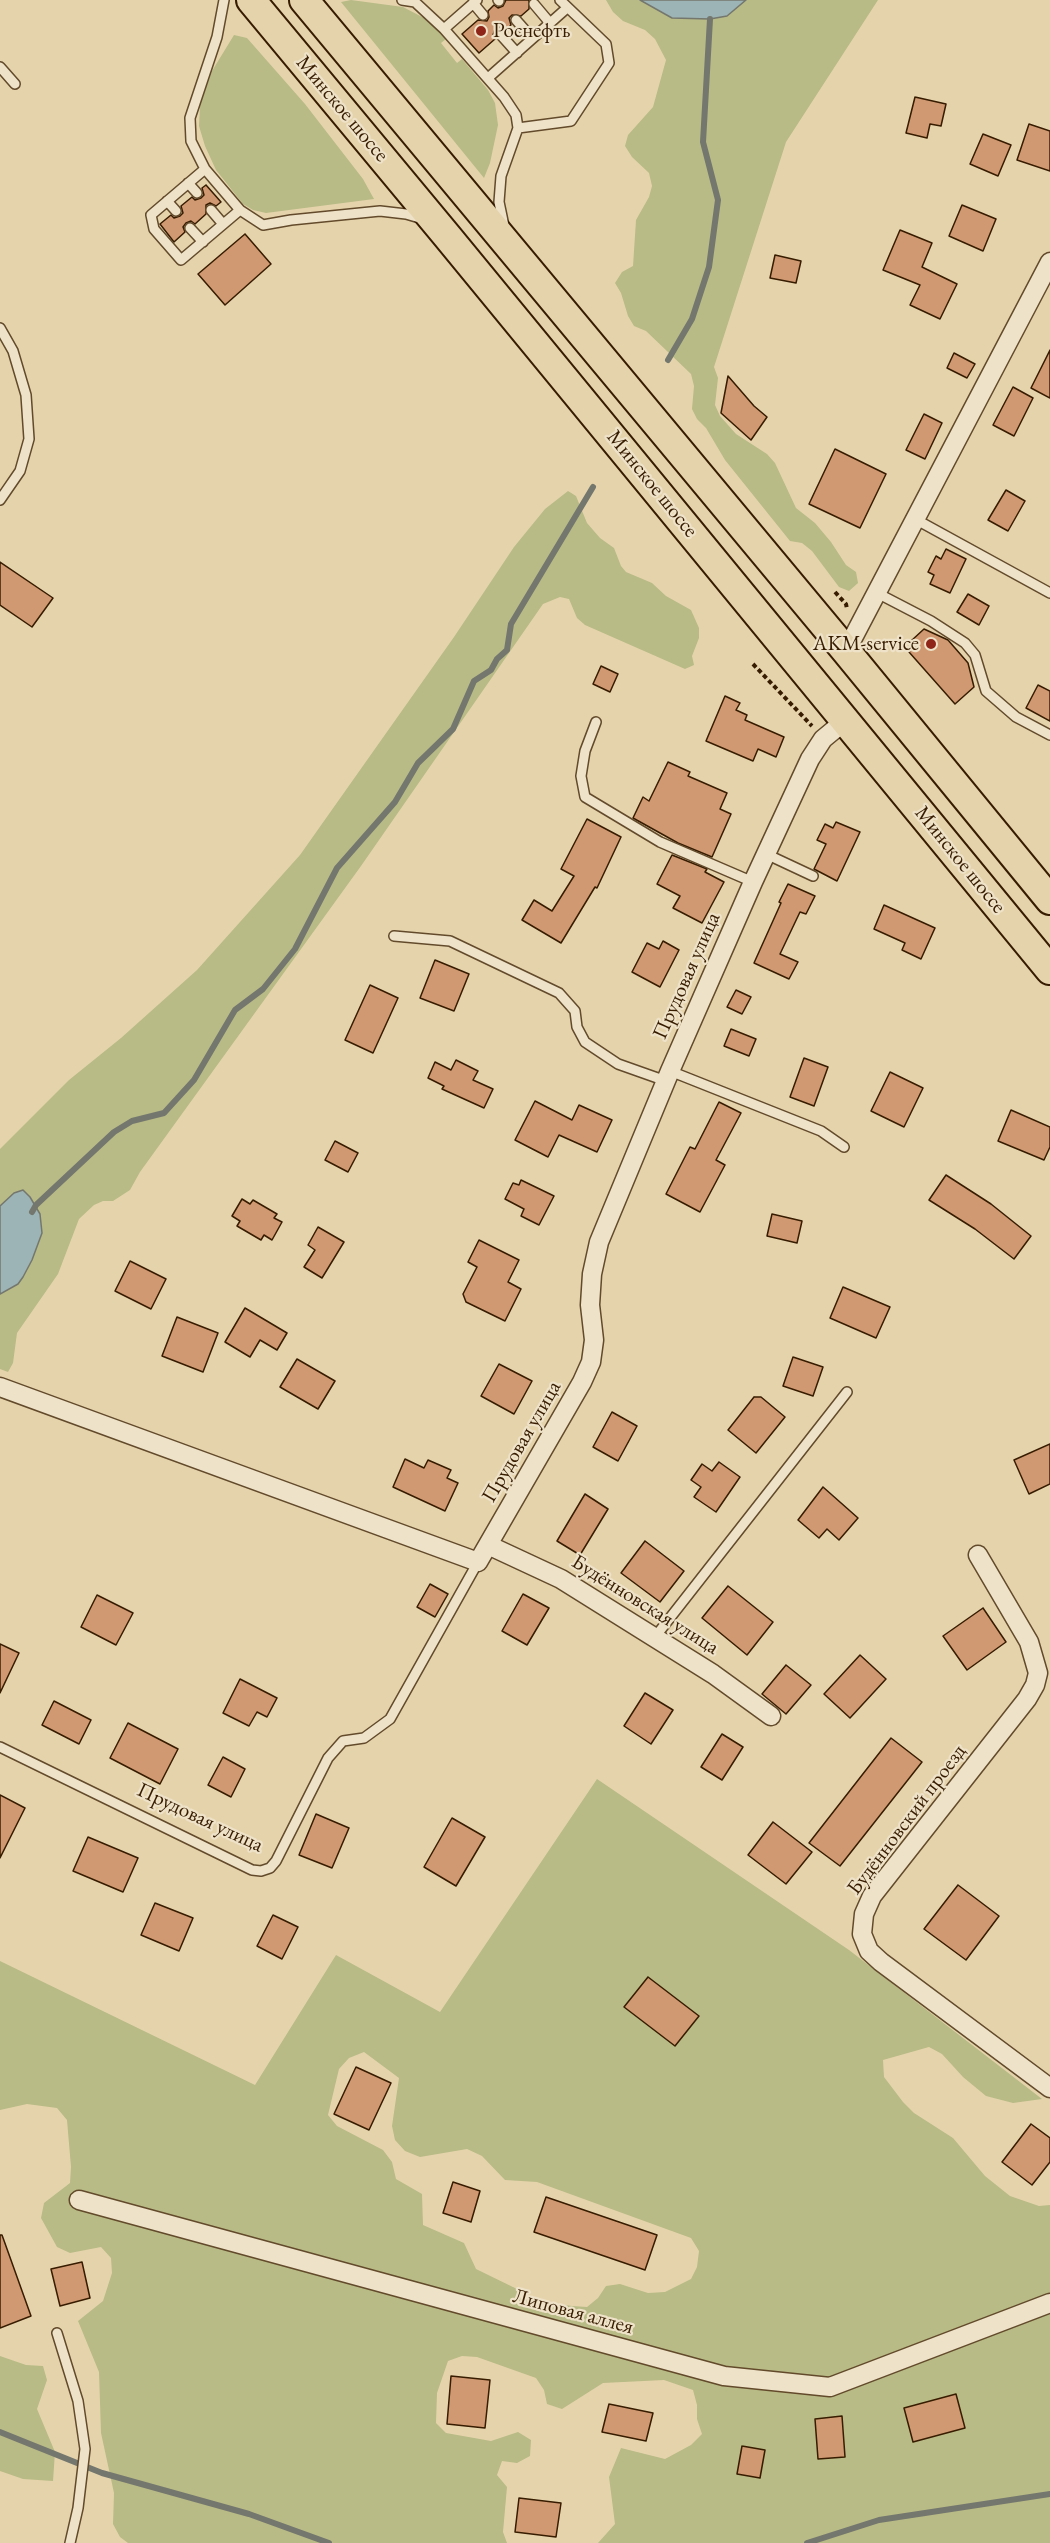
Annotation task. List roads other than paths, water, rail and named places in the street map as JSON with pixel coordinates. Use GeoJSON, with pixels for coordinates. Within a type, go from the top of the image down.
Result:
{"type":"FeatureCollection","features":[{"type":"Feature","properties":{"kind":"highway","name":"Минское шоссе"},"geometry":{"type":"LineString","coordinates":[[250,0],[447,236],[1050,970]]}},
{"type":"Feature","properties":{"kind":"highway","name":"Минское шоссе"},"geometry":{"type":"LineString","coordinates":[[304,0],[846,651],[1050,900]]}},
{"type":"Feature","properties":{"kind":"street"},"geometry":{"type":"LineString","coordinates":[[846,651],[1050,262]]}},
{"type":"Feature","properties":{"kind":"street","name":"Прудовая улица"},"geometry":{"type":"LineString","coordinates":[[478,1563],[582,1382],[591,1362],[594,1340],[590,1305],[592,1274],[599,1242],[668,1076],[810,759],[823,740],[846,720]]}},
{"type":"Feature","properties":{"kind":"street"},"geometry":{"type":"LineString","coordinates":[[0,1387],[478,1563]]}},
{"type":"Feature","properties":{"kind":"street","name":"Будённовская улица"},"geometry":{"type":"LineString","coordinates":[[488,1545],[561,1579],[713,1674],[771,1716]]}},
{"type":"Feature","properties":{"kind":"street","name":"Будённовский проезд"},"geometry":{"type":"LineString","coordinates":[[978,1555],[1029,1642],[1038,1673],[1035,1686],[872,1896],[864,1914],[862,1934],[869,1951],[880,1962],[1050,2088]]}},
{"type":"Feature","properties":{"kind":"street","name":"Липовая аллея"},"geometry":{"type":"LineString","coordinates":[[80,2200],[724,2376],[830,2387],[1050,2303]]}},
{"type":"Feature","properties":{"kind":"lane"},"geometry":{"type":"LineString","coordinates":[[224,0],[217,37],[189,118],[191,141],[205,169],[240,210],[263,225],[380,211],[406,214],[428,220],[447,236]]}},
{"type":"Feature","properties":{"kind":"lane"},"geometry":{"type":"LineString","coordinates":[[402,0],[415,2],[444,29],[488,78],[516,115],[518,128],[501,176],[499,202],[506,233],[521,261]]}},
{"type":"Feature","properties":{"kind":"lane"},"geometry":{"type":"LineString","coordinates":[[518,128],[571,121],[609,63],[606,44],[560,0]]}},
{"type":"Feature","properties":{"kind":"lane"},"geometry":{"type":"LineString","coordinates":[[444,29],[475,2],[483,15]]}},
{"type":"Feature","properties":{"kind":"lane"},"geometry":{"type":"LineString","coordinates":[[534,4],[550,23]]}},
{"type":"Feature","properties":{"kind":"lane"},"geometry":{"type":"LineString","coordinates":[[488,78],[567,8]]}},
{"type":"Feature","properties":{"kind":"lane"},"geometry":{"type":"LineString","coordinates":[[516,20],[532,39]]}},
{"type":"Feature","properties":{"kind":"lane"},"geometry":{"type":"LineString","coordinates":[[500,34],[517,53]]}},
{"type":"Feature","properties":{"kind":"lane"},"geometry":{"type":"LineString","coordinates":[[0,67],[15,84]]}},
{"type":"Feature","properties":{"kind":"lane"},"geometry":{"type":"LineString","coordinates":[[205,169],[151,214],[154,229],[174,253],[181,260],[240,210]]}},
{"type":"Feature","properties":{"kind":"lane"},"geometry":{"type":"LineString","coordinates":[[188,183],[197,193]]}},
{"type":"Feature","properties":{"kind":"lane"},"geometry":{"type":"LineString","coordinates":[[167,201],[176,211]]}},
{"type":"Feature","properties":{"kind":"lane"},"geometry":{"type":"LineString","coordinates":[[211,210],[223,224]]}},
{"type":"Feature","properties":{"kind":"lane"},"geometry":{"type":"LineString","coordinates":[[190,228],[203,242]]}},
{"type":"Feature","properties":{"kind":"lane"},"geometry":{"type":"LineString","coordinates":[[0,328],[13,351],[26,395],[29,439],[20,471],[0,500]]}},
{"type":"Feature","properties":{"kind":"lane"},"geometry":{"type":"LineString","coordinates":[[915,519],[1050,593]]}},
{"type":"Feature","properties":{"kind":"lane"},"geometry":{"type":"LineString","coordinates":[[877,592],[931,621],[964,643],[975,655],[986,691],[1016,717],[1050,735]]}},
{"type":"Feature","properties":{"kind":"lane"},"geometry":{"type":"LineString","coordinates":[[596,722],[585,751],[581,776],[585,796],[660,842],[753,882]]}},
{"type":"Feature","properties":{"kind":"lane"},"geometry":{"type":"LineString","coordinates":[[766,854],[813,876]]}},
{"type":"Feature","properties":{"kind":"lane"},"geometry":{"type":"LineString","coordinates":[[394,936],[450,941],[559,993],[575,1011],[577,1027],[585,1042],[618,1064],[668,1076],[821,1131],[844,1147]]}},
{"type":"Feature","properties":{"kind":"lane"},"geometry":{"type":"LineString","coordinates":[[655,1637],[847,1392]]}},
{"type":"Feature","properties":{"kind":"lane","name":"Прудовая улица"},"geometry":{"type":"LineString","coordinates":[[0,1747],[252,1870],[261,1871],[270,1868],[276,1861],[328,1758],[343,1741],[364,1738],[390,1719],[478,1563]]}},
{"type":"Feature","properties":{"kind":"lane"},"geometry":{"type":"LineString","coordinates":[[57,2333],[78,2401],[85,2449],[78,2508],[70,2543]]}},
{"type":"Feature","properties":{"kind":"water"},"geometry":{"type":"Polygon","coordinates":[[[640,0],[746,0],[727,16],[710,19],[672,18],[640,0]]]}},
{"type":"Feature","properties":{"kind":"water"},"geometry":{"type":"Polygon","coordinates":[[[23,1190],[40,1214],[42,1233],[23,1277],[18,1284],[0,1294],[0,1206],[14,1193],[23,1190]]]}},
{"type":"Feature","properties":{"kind":"waterway"},"geometry":{"type":"LineString","coordinates":[[668,360],[692,319],[709,267],[718,200],[703,142],[710,19]]}},
{"type":"Feature","properties":{"kind":"waterway"},"geometry":{"type":"LineString","coordinates":[[32,1212],[36,1205],[114,1132],[132,1121],[164,1113],[194,1080],[235,1010],[263,989],[295,949],[337,868],[395,802],[418,763],[453,729],[474,681],[491,670],[497,659],[507,650],[511,624],[593,487]]}},
{"type":"Feature","properties":{"kind":"waterway"},"geometry":{"type":"LineString","coordinates":[[0,2432],[102,2473],[249,2514],[329,2543]]}},
{"type":"Feature","properties":{"kind":"waterway"},"geometry":{"type":"LineString","coordinates":[[807,2543],[879,2520],[1050,2494]]}},
{"type":"Feature","properties":{"kind":"place","name":"Роснефть"},"geometry":{"type":"Point","coordinates":[481,31]}},
{"type":"Feature","properties":{"kind":"place","name":"AKM-service"},"geometry":{"type":"Point","coordinates":[931,644]}}]}
